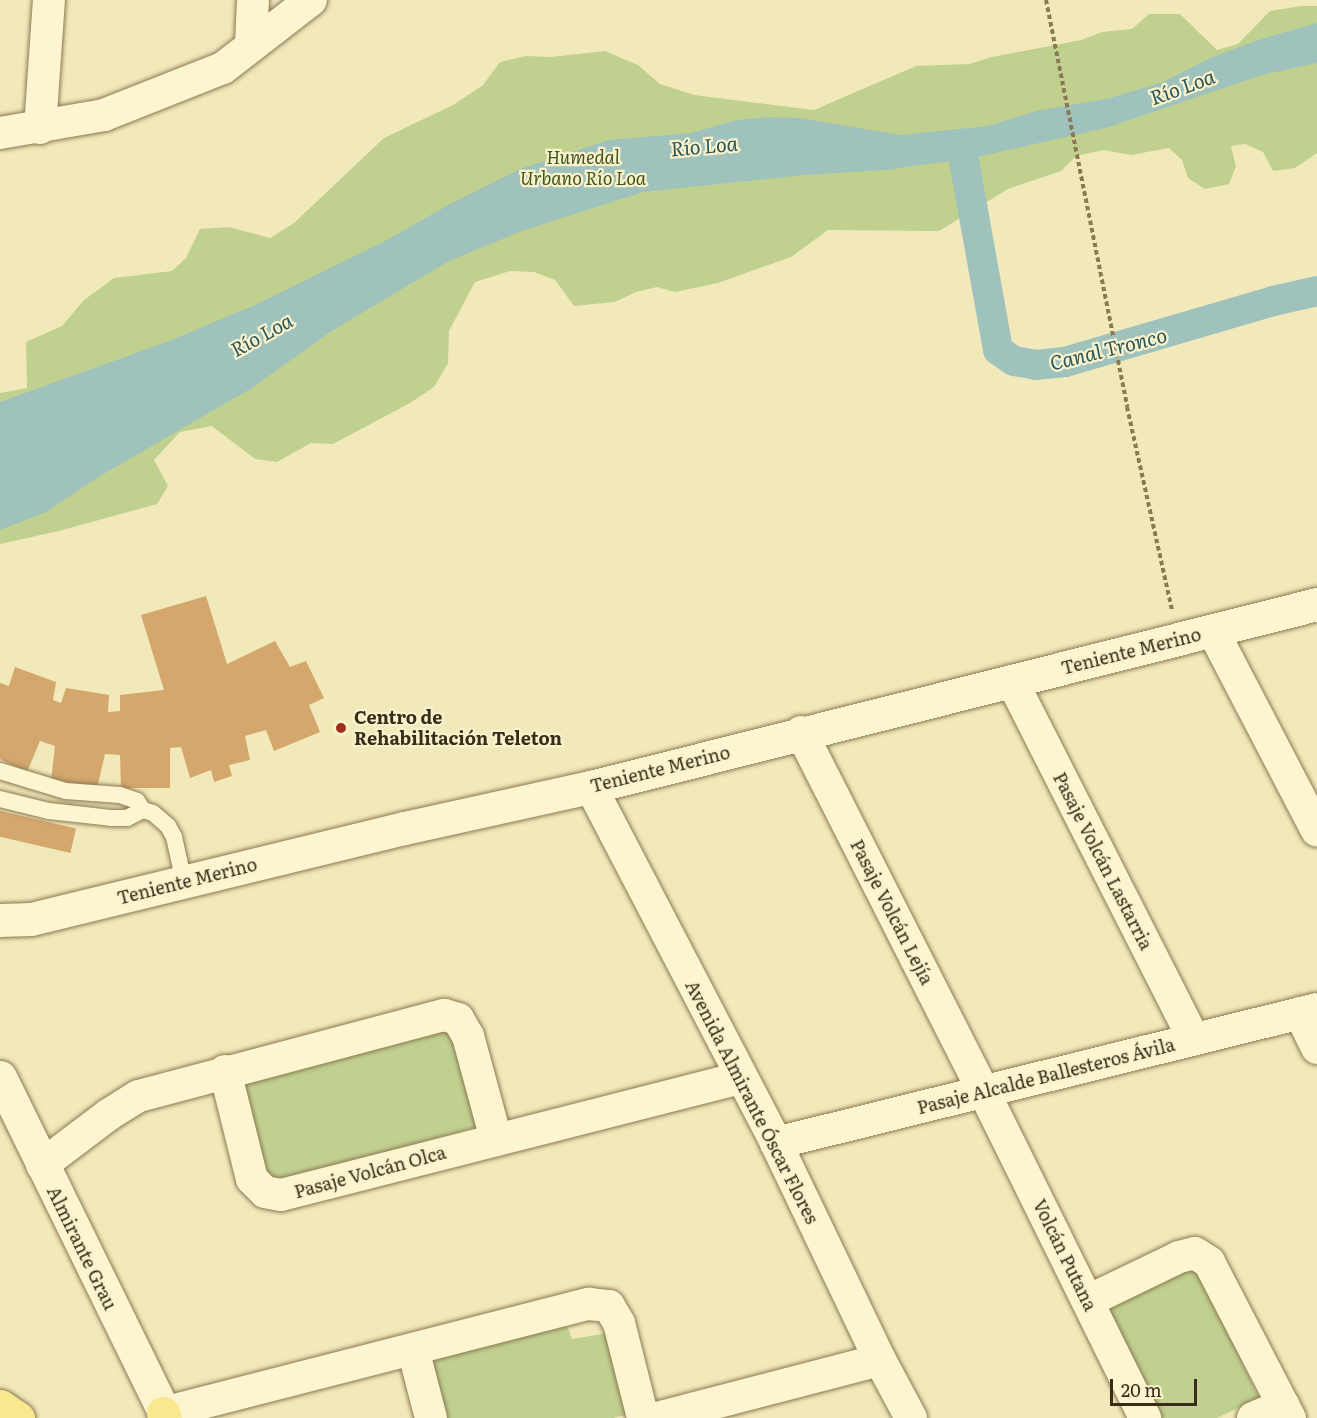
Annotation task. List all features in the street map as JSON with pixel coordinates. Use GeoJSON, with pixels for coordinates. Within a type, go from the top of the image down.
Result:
{"type":"FeatureCollection","features":[{"type":"Feature","properties":{"kind":"main road"},"geometry":{"type":"LineString","coordinates":[[0,1406],[18,1418]]}},
{"type":"Feature","properties":{"kind":"street"},"geometry":{"type":"LineString","coordinates":[[40,128],[49,0]]}},
{"type":"Feature","properties":{"kind":"street"},"geometry":{"type":"LineString","coordinates":[[251,45],[252,0]]}},
{"type":"Feature","properties":{"kind":"street"},"geometry":{"type":"LineString","coordinates":[[0,133],[40,128],[104,115],[223,68],[311,0]]}},
{"type":"Feature","properties":{"kind":"street","name":"Teniente Merino"},"geometry":{"type":"LineString","coordinates":[[0,934],[16,919],[591,787],[801,732],[1317,604]]}},
{"type":"Feature","properties":{"kind":"street"},"geometry":{"type":"LineString","coordinates":[[1212,631],[1317,831]]}},
{"type":"Feature","properties":{"kind":"street","name":"Pasaje Volcán Lastarria"},"geometry":{"type":"LineString","coordinates":[[1012,681],[1194,1040]]}},
{"type":"Feature","properties":{"kind":"street","name":"Pasaje Volcán Lejía"},"geometry":{"type":"LineString","coordinates":[[801,732],[984,1092]]}},
{"type":"Feature","properties":{"kind":"street","name":"Avenida Almirante Óscar Flores"},"geometry":{"type":"LineString","coordinates":[[591,787],[740,1078],[776,1143],[880,1359],[911,1418]]}},
{"type":"Feature","properties":{"kind":"street"},"geometry":{"type":"LineString","coordinates":[[1308,1011],[1317,1048]]}},
{"type":"Feature","properties":{"kind":"street","name":"Pasaje Alcalde Ballesteros Ávila"},"geometry":{"type":"LineString","coordinates":[[776,1143],[1308,1011]]}},
{"type":"Feature","properties":{"kind":"street"},"geometry":{"type":"LineString","coordinates":[[42,1165],[108,1115],[139,1096],[225,1071],[444,1015],[458,1019],[468,1035],[496,1139]]}},
{"type":"Feature","properties":{"kind":"street","name":"Pasaje Volcán Olca"},"geometry":{"type":"LineString","coordinates":[[225,1071],[252,1179],[265,1192],[281,1195],[740,1078]]}},
{"type":"Feature","properties":{"kind":"street","name":"Almirante Grau"},"geometry":{"type":"LineString","coordinates":[[0,1077],[165,1416]]}},
{"type":"Feature","properties":{"kind":"street","name":"Volcán Putana"},"geometry":{"type":"LineString","coordinates":[[984,1092],[1145,1418]]}},
{"type":"Feature","properties":{"kind":"street"},"geometry":{"type":"LineString","coordinates":[[1088,1301],[1179,1257],[1195,1253],[1209,1262],[1286,1411],[1254,1418]]}},
{"type":"Feature","properties":{"kind":"street"},"geometry":{"type":"LineString","coordinates":[[165,1416],[413,1348],[589,1304],[609,1306],[619,1323],[643,1418]]}},
{"type":"Feature","properties":{"kind":"street"},"geometry":{"type":"LineString","coordinates":[[413,1348],[431,1418]]}},
{"type":"Feature","properties":{"kind":"street"},"geometry":{"type":"LineString","coordinates":[[657,1418],[880,1359]]}},
{"type":"Feature","properties":{"kind":"lane"},"geometry":{"type":"LineString","coordinates":[[0,771],[66,790],[129,797],[141,805],[143,810]]}},
{"type":"Feature","properties":{"kind":"lane"},"geometry":{"type":"LineString","coordinates":[[0,799],[50,811],[111,818],[127,818],[143,810],[153,813],[168,826],[174,837],[184,882]]}},
{"type":"Feature","properties":{"kind":"path"},"geometry":{"type":"LineString","coordinates":[[1046,0],[1127,407],[1179,640]]}},
{"type":"Feature","properties":{"kind":"green space","name":"Humedal Urbano Río Loa"},"geometry":{"type":"Polygon","coordinates":[[[1317,6],[1317,153],[1295,168],[1273,171],[1263,152],[1245,144],[1231,146],[1236,166],[1229,184],[1205,189],[1188,178],[1182,160],[1169,148],[1131,155],[1104,150],[1076,156],[1061,171],[1008,189],[939,231],[828,230],[791,257],[718,283],[675,292],[657,287],[636,292],[615,302],[574,306],[555,280],[534,272],[510,271],[475,282],[449,331],[448,363],[434,387],[410,403],[333,444],[311,443],[277,462],[255,459],[212,426],[180,432],[154,460],[168,486],[157,504],[59,531],[0,544],[0,393],[27,388],[26,342],[62,326],[84,300],[114,278],[172,271],[186,258],[200,229],[229,227],[270,238],[294,223],[384,138],[453,105],[483,85],[500,62],[526,56],[551,57],[605,51],[638,65],[660,84],[694,95],[814,110],[916,66],[969,64],[992,57],[1081,40],[1102,32],[1132,29],[1149,14],[1180,14],[1217,50],[1238,44],[1270,11],[1317,6]]]}},
{"type":"Feature","properties":{"kind":"green space"},"geometry":{"type":"Polygon","coordinates":[[[450,1025],[479,1126],[267,1187],[239,1086],[450,1025]]]}},
{"type":"Feature","properties":{"kind":"green space"},"geometry":{"type":"Polygon","coordinates":[[[1196,1266],[1259,1398],[1217,1418],[1154,1418],[1102,1310],[1196,1266]]]}},
{"type":"Feature","properties":{"kind":"green space"},"geometry":{"type":"Polygon","coordinates":[[[565,1320],[572,1339],[621,1331],[641,1411],[613,1418],[438,1418],[427,1375],[441,1351],[565,1320]]]}},
{"type":"Feature","properties":{"kind":"water","name":"Río Loa"},"geometry":{"type":"Polygon","coordinates":[[[1317,23],[1317,63],[1262,75],[1106,128],[977,157],[886,170],[805,175],[643,192],[522,231],[449,261],[330,332],[252,388],[100,476],[46,512],[0,530],[0,402],[169,341],[257,304],[385,241],[450,204],[520,169],[609,140],[691,133],[737,120],[767,117],[800,118],[900,135],[988,126],[1037,111],[1110,98],[1163,82],[1208,59],[1258,40],[1317,23]]]}},
{"type":"Feature","properties":{"kind":"building"},"geometry":{"type":"Polygon","coordinates":[[[206,596],[227,664],[275,641],[290,667],[306,661],[324,698],[309,705],[320,732],[274,751],[266,730],[245,736],[250,760],[229,765],[232,776],[214,782],[211,770],[190,778],[181,747],[170,748],[170,788],[121,788],[120,755],[105,754],[97,788],[51,781],[55,746],[40,741],[27,772],[0,759],[0,683],[9,686],[15,667],[56,682],[53,700],[61,703],[66,688],[109,695],[108,712],[120,711],[120,695],[164,690],[141,615],[206,596]]]}},
{"type":"Feature","properties":{"kind":"building"},"geometry":{"type":"Polygon","coordinates":[[[0,811],[76,829],[70,853],[0,837],[0,811]]]}},
{"type":"Feature","properties":{"kind":"waterway","name":"Canal Tronco"},"geometry":{"type":"LineString","coordinates":[[961,144],[998,350],[1014,361],[1036,365],[1065,362],[1273,301],[1317,291]]}},
{"type":"Feature","properties":{"kind":"place","name":"Centro de Rehabilitación Teleton"},"geometry":{"type":"Point","coordinates":[341,728]}}]}
